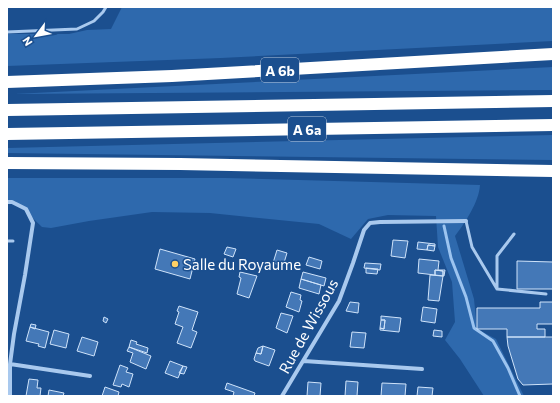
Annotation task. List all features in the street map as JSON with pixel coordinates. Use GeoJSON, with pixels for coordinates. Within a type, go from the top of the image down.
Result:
{"type":"FeatureCollection","features":[{"type":"Feature","properties":{"kind":"highway","name":"A 6b"},"geometry":{"type":"LineString","coordinates":[[7,82],[172,76],[553,54]]}},
{"type":"Feature","properties":{"kind":"highway","name":"A 6a"},"geometry":{"type":"LineString","coordinates":[[7,110],[553,101]]}},
{"type":"Feature","properties":{"kind":"highway","name":"A 6a"},"geometry":{"type":"LineString","coordinates":[[7,134],[553,125]]}},
{"type":"Feature","properties":{"kind":"highway"},"geometry":{"type":"LineString","coordinates":[[7,163],[180,164],[553,170]]}},
{"type":"Feature","properties":{"kind":"street"},"geometry":{"type":"LineString","coordinates":[[7,202],[12,202],[26,209],[33,223],[10,364],[10,396]]}},
{"type":"Feature","properties":{"kind":"street","name":"Rue de Wissous"},"geometry":{"type":"LineString","coordinates":[[282,396],[339,301],[353,263],[360,238],[370,223],[466,221]]}},
{"type":"Feature","properties":{"kind":"street"},"geometry":{"type":"LineString","coordinates":[[304,361],[422,369]]}},
{"type":"Feature","properties":{"kind":"street"},"geometry":{"type":"LineString","coordinates":[[10,364],[90,376]]}},
{"type":"Feature","properties":{"kind":"lane"},"geometry":{"type":"LineString","coordinates":[[7,32],[77,29],[94,21],[106,7]]}},
{"type":"Feature","properties":{"kind":"lane"},"geometry":{"type":"LineString","coordinates":[[466,221],[472,246],[496,289]]}},
{"type":"Feature","properties":{"kind":"lane"},"geometry":{"type":"LineString","coordinates":[[496,289],[498,256],[514,234]]}},
{"type":"Feature","properties":{"kind":"lane"},"geometry":{"type":"LineString","coordinates":[[7,241],[13,241]]}},
{"type":"Feature","properties":{"kind":"lane"},"geometry":{"type":"LineString","coordinates":[[496,289],[546,294]]}},
{"type":"Feature","properties":{"kind":"shaded area"},"geometry":{"type":"Polygon","coordinates":[[[122,7],[553,7],[553,41],[221,58],[7,66],[7,34],[69,34],[87,30],[111,29],[122,7]]]}},
{"type":"Feature","properties":{"kind":"shaded area"},"geometry":{"type":"Polygon","coordinates":[[[553,67],[553,90],[14,94],[553,67]]]}},
{"type":"Feature","properties":{"kind":"shaded area"},"geometry":{"type":"Polygon","coordinates":[[[553,135],[553,160],[7,153],[7,148],[553,135]]]}},
{"type":"Feature","properties":{"kind":"shaded area"},"geometry":{"type":"Polygon","coordinates":[[[7,178],[225,178],[480,185],[474,205],[467,219],[455,236],[474,299],[477,329],[496,339],[524,396],[484,396],[460,359],[445,340],[455,322],[452,282],[438,247],[436,216],[388,215],[368,219],[351,239],[319,224],[210,213],[152,212],[51,228],[42,227],[15,201],[7,200],[7,178]]]}},
{"type":"Feature","properties":{"kind":"building"},"geometry":{"type":"Polygon","coordinates":[[[393,240],[408,241],[405,258],[391,256],[393,240]]]}},
{"type":"Feature","properties":{"kind":"building"},"geometry":{"type":"Polygon","coordinates":[[[418,242],[435,244],[435,246],[428,245],[427,250],[417,249],[418,242]]]}},
{"type":"Feature","properties":{"kind":"building"},"geometry":{"type":"Polygon","coordinates":[[[428,245],[435,246],[434,251],[427,250],[428,245]]]}},
{"type":"Feature","properties":{"kind":"building"},"geometry":{"type":"Polygon","coordinates":[[[227,247],[236,249],[233,257],[224,254],[227,247]]]}},
{"type":"Feature","properties":{"kind":"building","name":"Salle du Royaume"},"geometry":{"type":"Polygon","coordinates":[[[160,249],[195,259],[190,279],[155,269],[160,249]]]}},
{"type":"Feature","properties":{"kind":"building"},"geometry":{"type":"Polygon","coordinates":[[[277,250],[287,253],[283,266],[273,263],[277,250]]]}},
{"type":"Feature","properties":{"kind":"building"},"geometry":{"type":"Polygon","coordinates":[[[309,257],[322,261],[320,269],[306,265],[309,257]]]}},
{"type":"Feature","properties":{"kind":"building"},"geometry":{"type":"Polygon","coordinates":[[[419,259],[439,261],[438,270],[445,270],[444,276],[443,271],[435,270],[435,275],[418,273],[419,259]]]}},
{"type":"Feature","properties":{"kind":"building"},"geometry":{"type":"Polygon","coordinates":[[[517,261],[553,262],[553,289],[517,289],[517,261]]]}},
{"type":"Feature","properties":{"kind":"building"},"geometry":{"type":"Polygon","coordinates":[[[365,263],[381,264],[380,270],[364,268],[365,263]]]}},
{"type":"Feature","properties":{"kind":"building"},"geometry":{"type":"Polygon","coordinates":[[[366,268],[378,269],[377,274],[366,273],[366,268]]]}},
{"type":"Feature","properties":{"kind":"building"},"geometry":{"type":"Polygon","coordinates":[[[435,270],[443,271],[443,276],[435,275],[435,270]]]}},
{"type":"Feature","properties":{"kind":"building"},"geometry":{"type":"Polygon","coordinates":[[[240,272],[257,276],[249,298],[237,294],[241,278],[239,277],[240,272]]]}},
{"type":"Feature","properties":{"kind":"building"},"geometry":{"type":"Polygon","coordinates":[[[303,272],[326,278],[324,286],[301,279],[303,272]]]}},
{"type":"Feature","properties":{"kind":"building"},"geometry":{"type":"Polygon","coordinates":[[[430,275],[443,276],[439,301],[428,300],[430,275]]]}},
{"type":"Feature","properties":{"kind":"building"},"geometry":{"type":"Polygon","coordinates":[[[301,279],[321,285],[319,294],[299,288],[301,279]]]}},
{"type":"Feature","properties":{"kind":"building"},"geometry":{"type":"Polygon","coordinates":[[[291,292],[301,295],[300,300],[302,301],[299,312],[286,307],[291,292]]]}},
{"type":"Feature","properties":{"kind":"building"},"geometry":{"type":"Polygon","coordinates":[[[350,302],[359,303],[358,313],[346,311],[350,302]]]}},
{"type":"Feature","properties":{"kind":"building"},"geometry":{"type":"Polygon","coordinates":[[[540,302],[553,302],[553,324],[537,324],[537,329],[545,329],[545,337],[507,337],[507,329],[477,329],[477,308],[540,308],[540,302]]]}},
{"type":"Feature","properties":{"kind":"building"},"geometry":{"type":"Polygon","coordinates":[[[179,306],[198,312],[192,330],[197,332],[191,348],[177,343],[183,327],[175,324],[179,312],[177,311],[179,306]]]}},
{"type":"Feature","properties":{"kind":"building"},"geometry":{"type":"Polygon","coordinates":[[[423,307],[437,309],[435,323],[421,321],[423,307]]]}},
{"type":"Feature","properties":{"kind":"building"},"geometry":{"type":"Polygon","coordinates":[[[281,313],[293,316],[287,333],[276,328],[281,313]]]}},
{"type":"Feature","properties":{"kind":"building"},"geometry":{"type":"Polygon","coordinates":[[[381,316],[401,318],[399,332],[380,330],[380,328],[384,329],[385,320],[381,320],[381,316]]]}},
{"type":"Feature","properties":{"kind":"building"},"geometry":{"type":"Polygon","coordinates":[[[104,317],[108,319],[106,323],[103,321],[104,317]]]}},
{"type":"Feature","properties":{"kind":"building"},"geometry":{"type":"Polygon","coordinates":[[[381,320],[385,320],[384,329],[380,328],[381,320]]]}},
{"type":"Feature","properties":{"kind":"building"},"geometry":{"type":"Polygon","coordinates":[[[31,324],[36,325],[35,329],[30,327],[31,324]]]}},
{"type":"Feature","properties":{"kind":"building"},"geometry":{"type":"Polygon","coordinates":[[[30,327],[49,332],[45,348],[38,346],[39,344],[26,341],[30,327]]]}},
{"type":"Feature","properties":{"kind":"building"},"geometry":{"type":"Polygon","coordinates":[[[54,330],[69,334],[66,348],[50,344],[54,330]]]}},
{"type":"Feature","properties":{"kind":"building"},"geometry":{"type":"Polygon","coordinates":[[[434,330],[442,331],[442,337],[433,336],[434,330]]]}},
{"type":"Feature","properties":{"kind":"building"},"geometry":{"type":"Polygon","coordinates":[[[352,332],[366,333],[364,348],[350,347],[352,332]]]}},
{"type":"Feature","properties":{"kind":"building"},"geometry":{"type":"Polygon","coordinates":[[[82,337],[98,342],[94,356],[77,351],[82,337]]]}},
{"type":"Feature","properties":{"kind":"building"},"geometry":{"type":"Polygon","coordinates":[[[507,337],[553,337],[553,384],[523,385],[518,379],[508,346],[507,337]]]}},
{"type":"Feature","properties":{"kind":"building"},"geometry":{"type":"Polygon","coordinates":[[[131,340],[137,342],[136,344],[148,348],[147,353],[129,347],[131,340]]]}},
{"type":"Feature","properties":{"kind":"building"},"geometry":{"type":"Polygon","coordinates":[[[263,346],[261,354],[256,353],[258,348],[263,346]]]}},
{"type":"Feature","properties":{"kind":"building"},"geometry":{"type":"Polygon","coordinates":[[[263,346],[275,350],[269,366],[255,361],[254,359],[256,353],[261,354],[263,346]]]}},
{"type":"Feature","properties":{"kind":"building"},"geometry":{"type":"Polygon","coordinates":[[[129,347],[151,356],[146,369],[130,362],[133,353],[127,351],[129,347]]]}},
{"type":"Feature","properties":{"kind":"building"},"geometry":{"type":"Polygon","coordinates":[[[170,361],[183,366],[178,378],[165,373],[170,361]]]}},
{"type":"Feature","properties":{"kind":"building"},"geometry":{"type":"Polygon","coordinates":[[[120,365],[128,368],[126,372],[133,374],[129,387],[122,384],[121,387],[113,385],[120,365]]]}},
{"type":"Feature","properties":{"kind":"building"},"geometry":{"type":"Polygon","coordinates":[[[183,366],[187,367],[184,374],[179,373],[183,366]]]}},
{"type":"Feature","properties":{"kind":"building"},"geometry":{"type":"Polygon","coordinates":[[[29,379],[38,380],[37,388],[41,388],[40,396],[26,396],[29,379]]]}},
{"type":"Feature","properties":{"kind":"building"},"geometry":{"type":"Polygon","coordinates":[[[346,381],[358,382],[357,396],[345,396],[346,381]]]}},
{"type":"Feature","properties":{"kind":"building"},"geometry":{"type":"Polygon","coordinates":[[[308,382],[321,383],[320,396],[307,396],[308,382]]]}},
{"type":"Feature","properties":{"kind":"building"},"geometry":{"type":"Polygon","coordinates":[[[227,383],[255,393],[254,396],[233,396],[234,392],[225,389],[227,383]]]}},
{"type":"Feature","properties":{"kind":"building"},"geometry":{"type":"Polygon","coordinates":[[[382,383],[406,384],[405,396],[381,396],[382,383]]]}},
{"type":"Feature","properties":{"kind":"building"},"geometry":{"type":"Polygon","coordinates":[[[105,387],[119,392],[118,396],[102,396],[105,387]]]}},
{"type":"Feature","properties":{"kind":"building"},"geometry":{"type":"Polygon","coordinates":[[[418,387],[433,388],[432,396],[417,396],[418,387]]]}},
{"type":"Feature","properties":{"kind":"building"},"geometry":{"type":"Polygon","coordinates":[[[49,390],[64,393],[63,396],[48,396],[49,390]]]}},
{"type":"Feature","properties":{"kind":"waterway"},"geometry":{"type":"LineString","coordinates":[[444,226],[451,258],[466,297],[474,328],[493,341],[508,368],[520,396]]}},
{"type":"Feature","properties":{"kind":"place","name":"Salle du Royaume"},"geometry":{"type":"Point","coordinates":[175,264]}}]}
